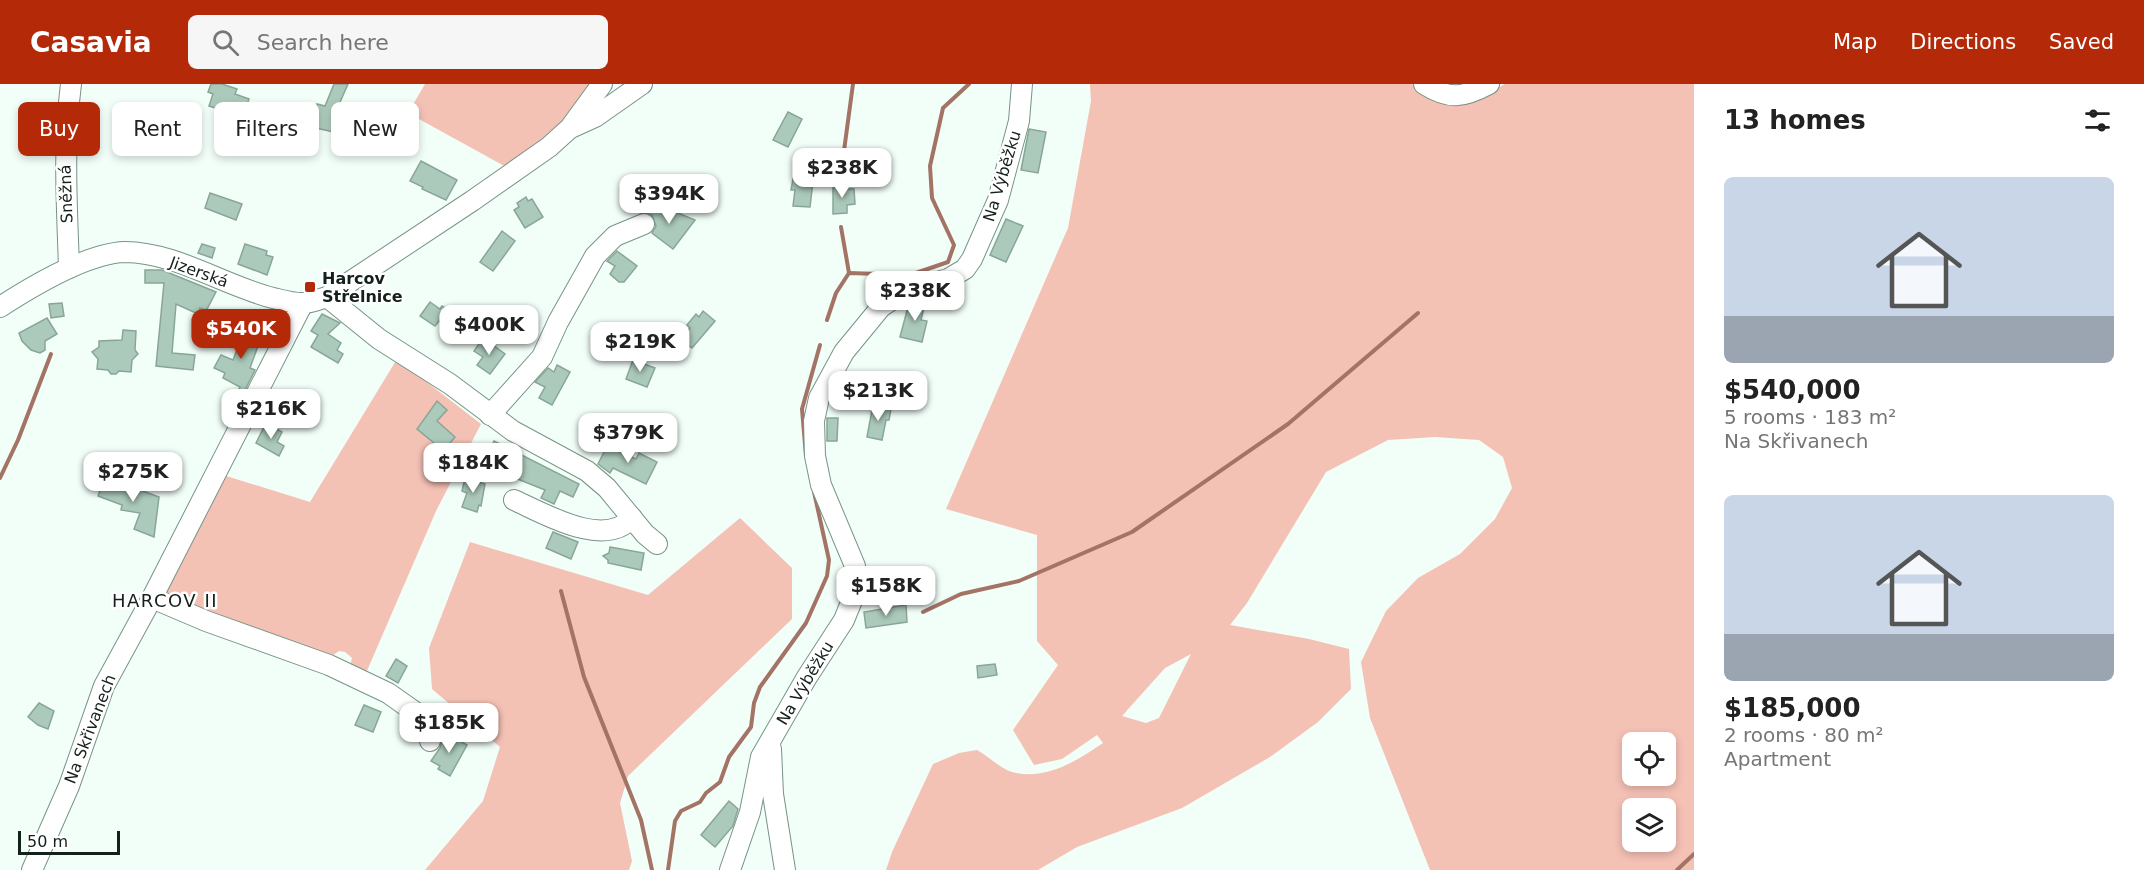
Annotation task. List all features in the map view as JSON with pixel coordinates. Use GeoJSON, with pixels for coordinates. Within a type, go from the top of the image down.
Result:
{"type":"FeatureCollection","features":[{"type":"Feature","properties":{"kind":"street","name":"Sněžná"},"geometry":{"type":"LineString","coordinates":[[69,268],[65,167],[66,119],[71,84]]}},
{"type":"Feature","properties":{"kind":"street","name":"Jizerská"},"geometry":{"type":"LineString","coordinates":[[0,307],[69,268],[95,258],[124,252],[173,261],[255,293],[303,303],[327,297],[549,147],[570,128],[602,84]]}},
{"type":"Feature","properties":{"kind":"street","name":"Jizerská"},"geometry":{"type":"LineString","coordinates":[[570,128],[595,117],[642,84]]}},
{"type":"Feature","properties":{"kind":"street","name":"Na Výběžku"},"geometry":{"type":"LineString","coordinates":[[730,870],[750,812],[761,757],[807,676],[844,620],[857,588],[855,566],[821,485],[814,456],[814,421],[819,398],[844,352],[880,307],[905,291],[948,279],[965,269],[972,259],[998,200],[1019,121],[1022,84]]}},
{"type":"Feature","properties":{"kind":"street"},"geometry":{"type":"LineString","coordinates":[[1424,84],[1439,93],[1453,96],[1472,93],[1488,84]]}},
{"type":"Feature","properties":{"kind":"street"},"geometry":{"type":"LineString","coordinates":[[489,415],[542,357],[595,256],[615,236],[644,224]]}},
{"type":"Feature","properties":{"kind":"street"},"geometry":{"type":"LineString","coordinates":[[327,297],[379,339],[450,384],[489,415],[513,431],[587,471],[607,488],[645,534],[657,544]]}},
{"type":"Feature","properties":{"kind":"street","name":"Na Skřivanech"},"geometry":{"type":"LineString","coordinates":[[32,870],[69,786],[104,686],[152,598],[303,303]]}},
{"type":"Feature","properties":{"kind":"street"},"geometry":{"type":"LineString","coordinates":[[514,500],[564,522],[599,531],[626,526],[632,518]]}},
{"type":"Feature","properties":{"kind":"street"},"geometry":{"type":"LineString","coordinates":[[152,598],[206,621],[329,665],[388,693],[432,724],[429,741]]}},
{"type":"Feature","properties":{"kind":"street"},"geometry":{"type":"LineString","coordinates":[[771,741],[773,794],[785,870]]}},
{"type":"Feature","properties":{"kind":"shaded area"},"geometry":{"type":"Polygon","coordinates":[[[425,84],[589,84],[562,121],[508,168],[419,119],[419,102],[414,102],[425,84]]]}},
{"type":"Feature","properties":{"kind":"shaded area"},"geometry":{"type":"Polygon","coordinates":[[[1090,84],[1412,84],[1434,100],[1455,102],[1481,95],[1505,84],[1694,84],[1694,870],[1430,870],[1370,718],[1361,662],[1386,611],[1418,578],[1460,554],[1495,519],[1512,488],[1503,457],[1479,440],[1435,437],[1388,440],[1326,472],[1247,603],[1230,625],[1309,639],[1349,649],[1351,689],[1318,722],[1270,757],[1182,808],[1077,847],[1038,870],[886,870],[892,852],[933,764],[959,753],[977,750],[1012,772],[1036,774],[1060,768],[1103,743],[1097,735],[1062,759],[1034,765],[1013,730],[1058,665],[1037,641],[1037,535],[946,509],[1068,228],[1091,101],[1090,84]],[[1191,654],[1165,668],[1122,716],[1146,723],[1159,718],[1191,654]]]}},
{"type":"Feature","properties":{"kind":"shaded area"},"geometry":{"type":"Polygon","coordinates":[[[397,359],[481,424],[436,511],[363,680],[349,670],[352,658],[345,652],[339,651],[329,658],[158,598],[223,475],[310,502],[397,359]]]}},
{"type":"Feature","properties":{"kind":"shaded area"},"geometry":{"type":"Polygon","coordinates":[[[740,518],[792,568],[792,619],[628,776],[620,803],[632,861],[629,870],[425,870],[483,801],[500,747],[432,689],[429,648],[470,542],[648,595],[740,518]]]}},
{"type":"Feature","properties":{"kind":"building"},"geometry":{"type":"Polygon","coordinates":[[[211,84],[222,84],[237,89],[235,94],[249,99],[248,102],[214,102],[214,108],[209,106],[213,94],[208,92],[211,84]]]}},
{"type":"Feature","properties":{"kind":"building"},"geometry":{"type":"Polygon","coordinates":[[[334,84],[348,84],[340,102],[331,102],[331,131],[319,129],[319,104],[325,106],[334,84]]]}},
{"type":"Feature","properties":{"kind":"building"},"geometry":{"type":"Polygon","coordinates":[[[788,112],[802,119],[788,147],[773,140],[788,112]]]}},
{"type":"Feature","properties":{"kind":"building"},"geometry":{"type":"Polygon","coordinates":[[[1029,129],[1046,132],[1038,173],[1021,170],[1029,129]]]}},
{"type":"Feature","properties":{"kind":"building"},"geometry":{"type":"Polygon","coordinates":[[[421,161],[457,180],[446,200],[410,181],[421,161]]]}},
{"type":"Feature","properties":{"kind":"building"},"geometry":{"type":"Polygon","coordinates":[[[793,179],[813,181],[810,207],[793,206],[795,190],[791,190],[793,179]]]}},
{"type":"Feature","properties":{"kind":"building"},"geometry":{"type":"Polygon","coordinates":[[[846,184],[847,189],[854,189],[855,204],[847,205],[847,213],[833,214],[833,187],[846,184]]]}},
{"type":"Feature","properties":{"kind":"building"},"geometry":{"type":"Polygon","coordinates":[[[210,193],[242,204],[236,220],[205,208],[210,193]]]}},
{"type":"Feature","properties":{"kind":"building"},"geometry":{"type":"Polygon","coordinates":[[[526,197],[528,201],[532,199],[543,217],[525,228],[514,210],[519,207],[517,203],[526,197]]]}},
{"type":"Feature","properties":{"kind":"building"},"geometry":{"type":"Polygon","coordinates":[[[656,204],[695,220],[673,249],[652,233],[656,226],[652,215],[641,213],[656,204]]]}},
{"type":"Feature","properties":{"kind":"building"},"geometry":{"type":"Polygon","coordinates":[[[1006,219],[1023,226],[1006,262],[990,255],[1006,219]]]}},
{"type":"Feature","properties":{"kind":"building"},"geometry":{"type":"Polygon","coordinates":[[[502,231],[515,241],[493,271],[480,262],[502,231]]]}},
{"type":"Feature","properties":{"kind":"building"},"geometry":{"type":"Polygon","coordinates":[[[202,244],[215,248],[212,258],[198,253],[202,244]]]}},
{"type":"Feature","properties":{"kind":"building"},"geometry":{"type":"Polygon","coordinates":[[[245,244],[267,251],[266,255],[273,257],[267,275],[238,264],[245,244]]]}},
{"type":"Feature","properties":{"kind":"building"},"geometry":{"type":"Polygon","coordinates":[[[617,251],[637,266],[624,282],[619,282],[610,274],[615,266],[607,261],[617,251]]]}},
{"type":"Feature","properties":{"kind":"building"},"geometry":{"type":"Polygon","coordinates":[[[145,270],[162,270],[216,292],[206,311],[200,308],[198,314],[176,304],[172,353],[195,355],[193,370],[156,366],[164,283],[145,283],[145,270]]]}},
{"type":"Feature","properties":{"kind":"building"},"geometry":{"type":"Polygon","coordinates":[[[926,299],[921,320],[927,321],[922,342],[900,337],[909,303],[926,299]]]}},
{"type":"Feature","properties":{"kind":"building"},"geometry":{"type":"Polygon","coordinates":[[[430,302],[440,309],[442,306],[451,312],[443,324],[439,321],[435,326],[420,316],[430,302]]]}},
{"type":"Feature","properties":{"kind":"building"},"geometry":{"type":"Polygon","coordinates":[[[62,303],[64,316],[51,318],[49,304],[62,303]]]}},
{"type":"Feature","properties":{"kind":"building"},"geometry":{"type":"Polygon","coordinates":[[[703,311],[715,321],[692,348],[680,339],[690,328],[687,325],[696,314],[699,317],[703,311]]]}},
{"type":"Feature","properties":{"kind":"building"},"geometry":{"type":"Polygon","coordinates":[[[322,314],[340,323],[328,334],[341,343],[337,350],[343,354],[338,363],[311,347],[318,335],[311,331],[322,314]]]}},
{"type":"Feature","properties":{"kind":"building"},"geometry":{"type":"Polygon","coordinates":[[[47,318],[57,334],[45,341],[45,350],[40,353],[31,350],[22,341],[19,333],[47,318]]]}},
{"type":"Feature","properties":{"kind":"building"},"geometry":{"type":"Polygon","coordinates":[[[246,326],[263,332],[250,368],[255,370],[243,394],[238,391],[240,387],[223,378],[225,373],[214,368],[221,355],[233,360],[246,326]]]}},
{"type":"Feature","properties":{"kind":"building"},"geometry":{"type":"Polygon","coordinates":[[[123,330],[136,331],[135,350],[138,354],[132,360],[131,372],[119,371],[111,374],[108,370],[97,369],[98,359],[92,352],[99,347],[99,341],[122,340],[123,330]]]}},
{"type":"Feature","properties":{"kind":"building"},"geometry":{"type":"Polygon","coordinates":[[[483,338],[505,354],[490,374],[477,365],[483,357],[474,351],[483,338]]]}},
{"type":"Feature","properties":{"kind":"building"},"geometry":{"type":"Polygon","coordinates":[[[633,360],[655,368],[647,387],[626,379],[633,360]]]}},
{"type":"Feature","properties":{"kind":"building"},"geometry":{"type":"Polygon","coordinates":[[[557,365],[570,372],[552,405],[539,398],[545,387],[535,382],[548,368],[554,372],[557,365]]]}},
{"type":"Feature","properties":{"kind":"building"},"geometry":{"type":"Polygon","coordinates":[[[437,401],[447,410],[437,421],[455,437],[441,454],[432,446],[434,443],[417,429],[437,401]]]}},
{"type":"Feature","properties":{"kind":"building"},"geometry":{"type":"Polygon","coordinates":[[[873,405],[891,409],[882,440],[867,437],[873,405]]]}},
{"type":"Feature","properties":{"kind":"building"},"geometry":{"type":"Polygon","coordinates":[[[827,418],[838,418],[837,441],[827,441],[827,418]]]}},
{"type":"Feature","properties":{"kind":"building"},"geometry":{"type":"Polygon","coordinates":[[[266,423],[282,432],[277,442],[284,446],[279,456],[256,443],[266,423]]]}},
{"type":"Feature","properties":{"kind":"building"},"geometry":{"type":"Polygon","coordinates":[[[494,441],[579,484],[573,497],[560,491],[554,504],[541,498],[545,490],[510,476],[508,480],[495,474],[501,460],[488,454],[494,441]]]}},
{"type":"Feature","properties":{"kind":"building"},"geometry":{"type":"Polygon","coordinates":[[[607,446],[636,459],[639,453],[657,462],[646,484],[613,468],[610,473],[598,464],[607,446]]]}},
{"type":"Feature","properties":{"kind":"building"},"geometry":{"type":"Polygon","coordinates":[[[105,477],[159,497],[154,537],[134,529],[140,513],[121,510],[122,505],[98,496],[105,477]]]}},
{"type":"Feature","properties":{"kind":"building"},"geometry":{"type":"Polygon","coordinates":[[[465,478],[485,484],[481,506],[479,505],[477,512],[462,507],[467,493],[462,491],[465,478]]]}},
{"type":"Feature","properties":{"kind":"building"},"geometry":{"type":"Polygon","coordinates":[[[553,532],[578,542],[571,559],[546,548],[553,532]]]}},
{"type":"Feature","properties":{"kind":"building"},"geometry":{"type":"Polygon","coordinates":[[[610,547],[644,553],[641,570],[608,563],[603,556],[609,553],[610,547]]]}},
{"type":"Feature","properties":{"kind":"building"},"geometry":{"type":"Polygon","coordinates":[[[906,605],[907,622],[866,628],[864,612],[906,605]]]}},
{"type":"Feature","properties":{"kind":"building"},"geometry":{"type":"Polygon","coordinates":[[[396,659],[407,666],[398,683],[386,676],[396,659]]]}},
{"type":"Feature","properties":{"kind":"building"},"geometry":{"type":"Polygon","coordinates":[[[995,664],[997,675],[978,678],[977,666],[995,664]]]}},
{"type":"Feature","properties":{"kind":"building"},"geometry":{"type":"Polygon","coordinates":[[[39,703],[54,711],[48,729],[28,717],[39,703]]]}},
{"type":"Feature","properties":{"kind":"building"},"geometry":{"type":"Polygon","coordinates":[[[364,705],[381,712],[373,732],[355,725],[364,705]]]}},
{"type":"Feature","properties":{"kind":"building"},"geometry":{"type":"Polygon","coordinates":[[[443,731],[467,745],[450,776],[438,769],[440,766],[431,761],[440,748],[443,731]]]}},
{"type":"Feature","properties":{"kind":"building"},"geometry":{"type":"Polygon","coordinates":[[[729,801],[738,809],[733,826],[715,847],[701,835],[729,801]]]}},
{"type":"Feature","properties":{"kind":"waterway"},"geometry":{"type":"LineString","coordinates":[[841,173],[853,84]]}},
{"type":"Feature","properties":{"kind":"waterway"},"geometry":{"type":"LineString","coordinates":[[827,320],[836,293],[849,273],[910,275],[948,262],[954,245],[932,198],[930,166],[943,108],[969,84]]}},
{"type":"Feature","properties":{"kind":"waterway"},"geometry":{"type":"LineString","coordinates":[[841,227],[849,273]]}},
{"type":"Feature","properties":{"kind":"waterway"},"geometry":{"type":"LineString","coordinates":[[923,612],[961,594],[1019,581],[1132,532],[1288,424],[1418,313]]}},
{"type":"Feature","properties":{"kind":"waterway"},"geometry":{"type":"LineString","coordinates":[[806,456],[802,409],[820,345]]}},
{"type":"Feature","properties":{"kind":"waterway"},"geometry":{"type":"LineString","coordinates":[[0,478],[18,440],[51,354]]}},
{"type":"Feature","properties":{"kind":"waterway"},"geometry":{"type":"LineString","coordinates":[[668,870],[675,821],[681,811],[700,802],[706,793],[720,782],[729,757],[751,727],[754,703],[760,687],[806,623],[827,576],[829,560],[814,492]]}},
{"type":"Feature","properties":{"kind":"waterway"},"geometry":{"type":"LineString","coordinates":[[561,591],[584,677],[641,820],[652,870]]}},
{"type":"Feature","properties":{"kind":"waterway"},"geometry":{"type":"LineString","coordinates":[[1677,870],[1694,854]]}},
{"type":"Feature","properties":{"kind":"place","name":"Harcov Střelnice"},"geometry":{"type":"Point","coordinates":[310,287]}},
{"type":"Feature","properties":{"kind":"district","name":"HARCOV II"},"geometry":{"type":"Point","coordinates":[165,600]}}]}
